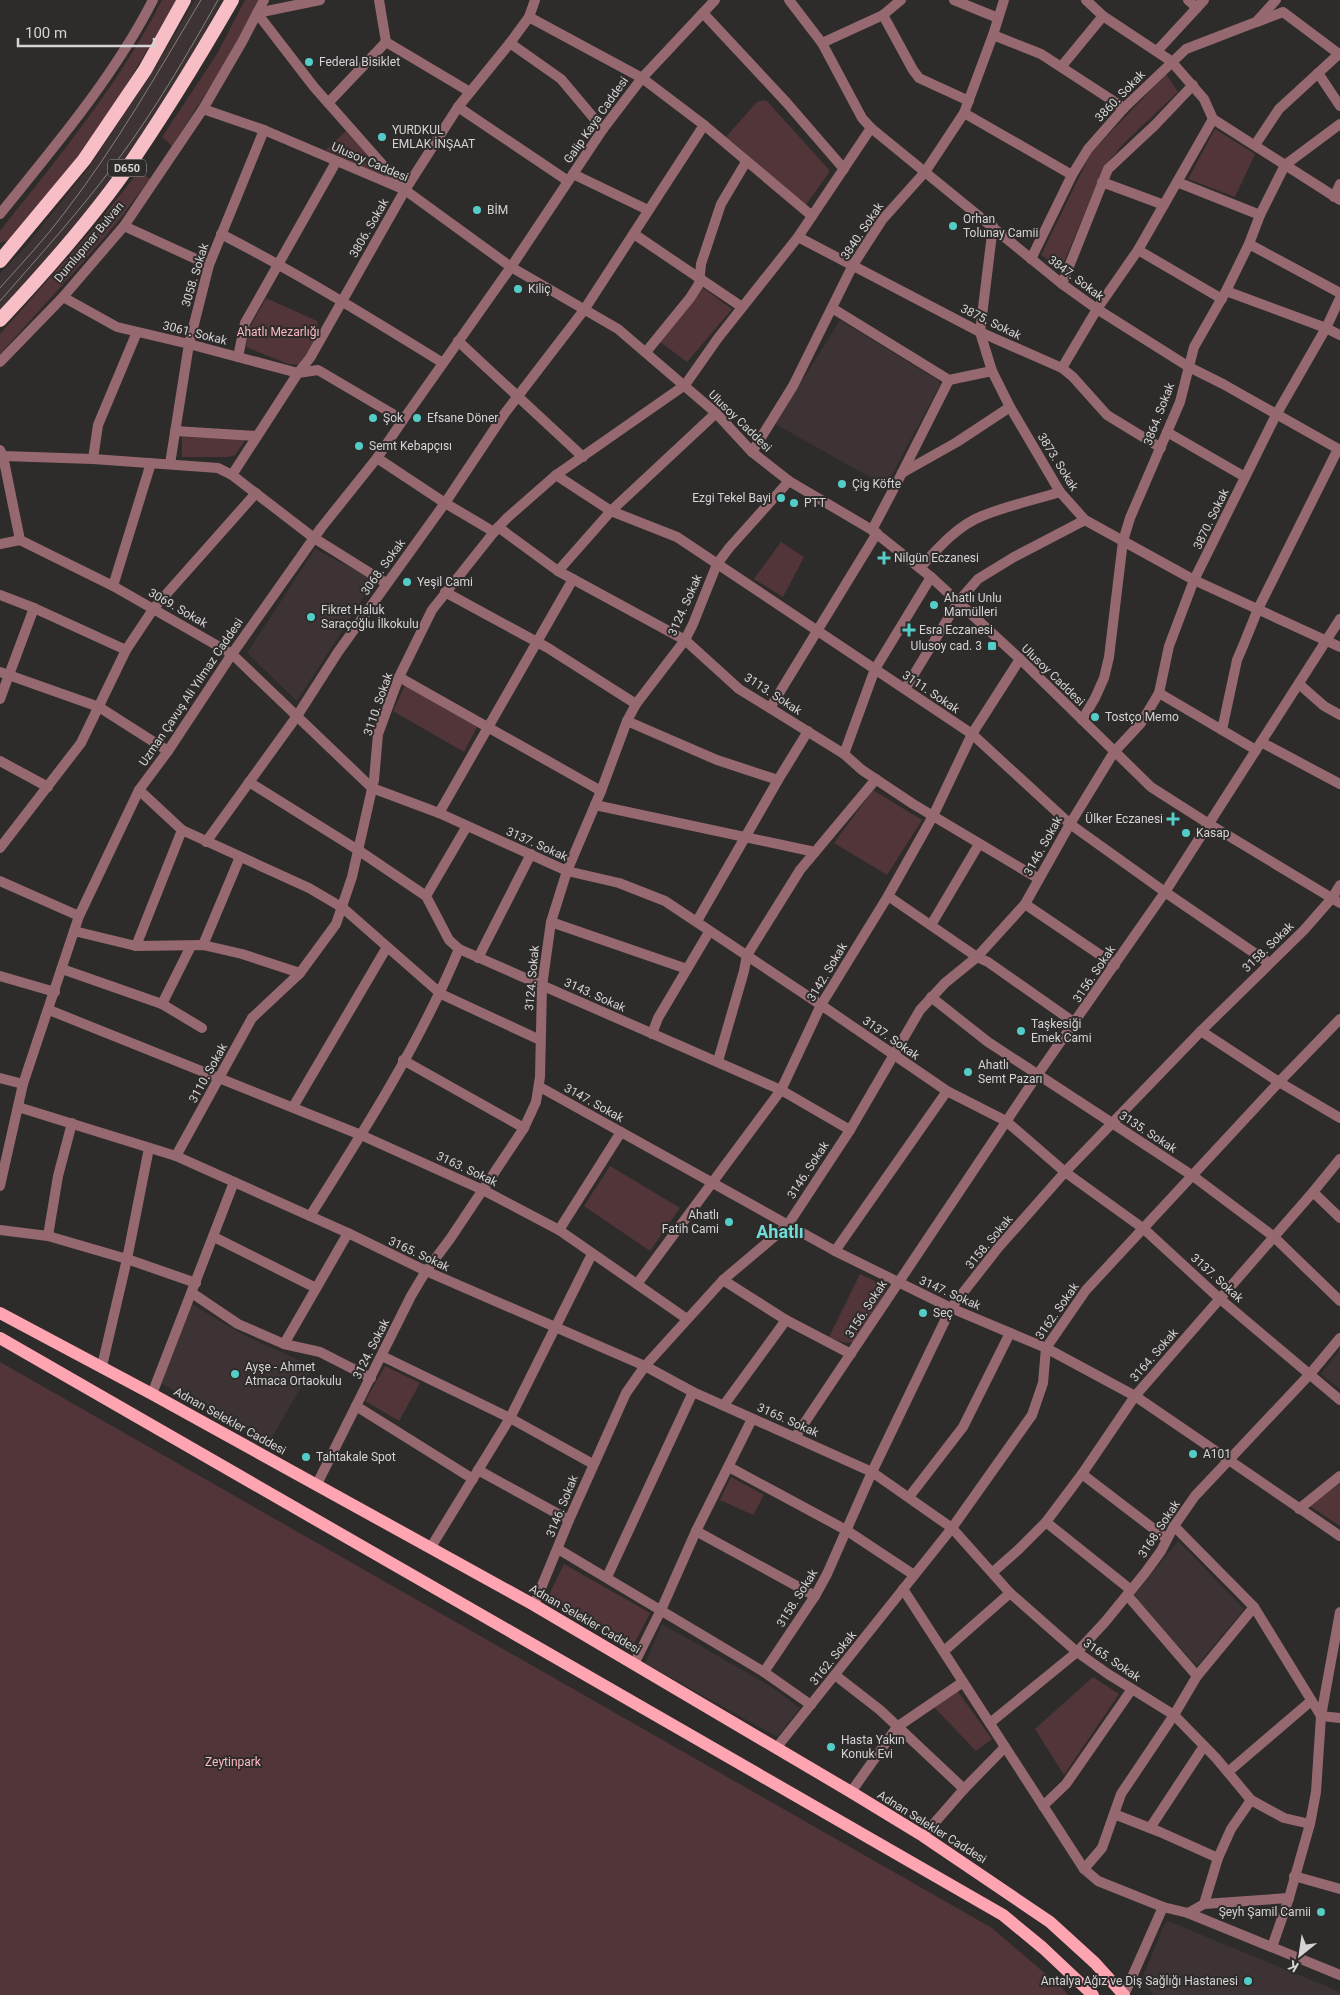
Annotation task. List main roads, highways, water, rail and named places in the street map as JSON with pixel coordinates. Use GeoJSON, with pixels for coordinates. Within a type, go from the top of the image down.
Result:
{"type":"FeatureCollection","features":[{"type":"Feature","properties":{"kind":"highway"},"geometry":{"type":"LineString","coordinates":[[0,261],[84,160],[145,70],[184,0]]}},
{"type":"Feature","properties":{"kind":"highway","name":"Dumlupınar Bulvarı"},"geometry":{"type":"LineString","coordinates":[[0,320],[48,268],[122,176],[187,79],[232,0]]}},
{"type":"Feature","properties":{"kind":"highway"},"geometry":{"type":"LineString","coordinates":[[0,250],[14,246]]}},
{"type":"Feature","properties":{"kind":"main road","name":"Adnan Selekler Caddesi"},"geometry":{"type":"LineString","coordinates":[[0,1313],[102,1366],[431,1546],[534,1604],[851,1792],[922,1836],[1050,1922],[1095,1963],[1124,1995]]}},
{"type":"Feature","properties":{"kind":"main road"},"geometry":{"type":"LineString","coordinates":[[0,1338],[1003,1915],[1043,1948],[1093,1995]]}},
{"type":"Feature","properties":{"kind":"tram line"},"geometry":{"type":"LineString","coordinates":[[0,288],[57,222],[84,187],[136,108],[201,0]]}},
{"type":"Feature","properties":{"kind":"tram line"},"geometry":{"type":"LineString","coordinates":[[0,301],[75,215],[117,161],[170,82],[218,0]]}},
{"type":"Feature","properties":{"kind":"place","name":"Federal Bisiklet"},"geometry":{"type":"Point","coordinates":[309,62]}},
{"type":"Feature","properties":{"kind":"place","name":"YURDKUL EMLAK İNŞAAT"},"geometry":{"type":"Point","coordinates":[382,137]}},
{"type":"Feature","properties":{"kind":"place","name":"BİM"},"geometry":{"type":"Point","coordinates":[477,210]}},
{"type":"Feature","properties":{"kind":"place","name":"Orhan Tolunay Camii"},"geometry":{"type":"Point","coordinates":[953,226]}},
{"type":"Feature","properties":{"kind":"place","name":"Kiliç"},"geometry":{"type":"Point","coordinates":[518,289]}},
{"type":"Feature","properties":{"kind":"place","name":"Şok"},"geometry":{"type":"Point","coordinates":[373,418]}},
{"type":"Feature","properties":{"kind":"place","name":"Efsane Döner"},"geometry":{"type":"Point","coordinates":[417,418]}},
{"type":"Feature","properties":{"kind":"place","name":"Semt Kebapçısı"},"geometry":{"type":"Point","coordinates":[359,446]}},
{"type":"Feature","properties":{"kind":"place","name":"Çig Köfte"},"geometry":{"type":"Point","coordinates":[842,484]}},
{"type":"Feature","properties":{"kind":"place","name":"Ezgi Tekel Bayi"},"geometry":{"type":"Point","coordinates":[781,498]}},
{"type":"Feature","properties":{"kind":"place","name":"PTT"},"geometry":{"type":"Point","coordinates":[794,503]}},
{"type":"Feature","properties":{"kind":"place","name":"Nilgün Eczanesi"},"geometry":{"type":"Point","coordinates":[884,558]}},
{"type":"Feature","properties":{"kind":"place","name":"Yeşil Cami"},"geometry":{"type":"Point","coordinates":[407,582]}},
{"type":"Feature","properties":{"kind":"place","name":"Ahatlı Unlu Mamülleri"},"geometry":{"type":"Point","coordinates":[934,605]}},
{"type":"Feature","properties":{"kind":"place","name":"Fikret Haluk Saraçoğlu İlkokulu"},"geometry":{"type":"Point","coordinates":[311,617]}},
{"type":"Feature","properties":{"kind":"place","name":"Esra Eczanesi"},"geometry":{"type":"Point","coordinates":[909,630]}},
{"type":"Feature","properties":{"kind":"place","name":"Ulusoy cad. 3"},"geometry":{"type":"Point","coordinates":[992,646]}},
{"type":"Feature","properties":{"kind":"place","name":"Tostço Memo"},"geometry":{"type":"Point","coordinates":[1095,717]}},
{"type":"Feature","properties":{"kind":"place","name":"Ülker Eczanesi"},"geometry":{"type":"Point","coordinates":[1173,819]}},
{"type":"Feature","properties":{"kind":"place","name":"Kasap"},"geometry":{"type":"Point","coordinates":[1186,833]}},
{"type":"Feature","properties":{"kind":"place","name":"Taşkesiği Emek Cami"},"geometry":{"type":"Point","coordinates":[1021,1031]}},
{"type":"Feature","properties":{"kind":"place","name":"Ahatlı Semt Pazarı"},"geometry":{"type":"Point","coordinates":[968,1072]}},
{"type":"Feature","properties":{"kind":"place","name":"Ahatlı Fatih Cami"},"geometry":{"type":"Point","coordinates":[729,1222]}},
{"type":"Feature","properties":{"kind":"place","name":"Seç"},"geometry":{"type":"Point","coordinates":[923,1313]}},
{"type":"Feature","properties":{"kind":"place","name":"Ayşe - Ahmet Atmaca Ortaokulu"},"geometry":{"type":"Point","coordinates":[235,1374]}},
{"type":"Feature","properties":{"kind":"place","name":"A101"},"geometry":{"type":"Point","coordinates":[1193,1454]}},
{"type":"Feature","properties":{"kind":"place","name":"Tahtakale Spot"},"geometry":{"type":"Point","coordinates":[306,1457]}},
{"type":"Feature","properties":{"kind":"place","name":"Hasta Yakın Konuk Evi"},"geometry":{"type":"Point","coordinates":[831,1747]}},
{"type":"Feature","properties":{"kind":"place","name":"Şeyh Şamil Camii"},"geometry":{"type":"Point","coordinates":[1321,1912]}},
{"type":"Feature","properties":{"kind":"place","name":"Antalya Ağız ve Diş Sağlığı Hastanesi"},"geometry":{"type":"Point","coordinates":[1248,1981]}},
{"type":"Feature","properties":{"kind":"district","name":"Ahatlı"},"geometry":{"type":"Point","coordinates":[780,1231]}},
{"type":"Feature","properties":{"kind":"park label","name":"Ahatlı Mezarlığı"},"geometry":{"type":"Point","coordinates":[278,332]}},
{"type":"Feature","properties":{"kind":"park label","name":"Zeytinpark"},"geometry":{"type":"Point","coordinates":[233,1762]}}]}
